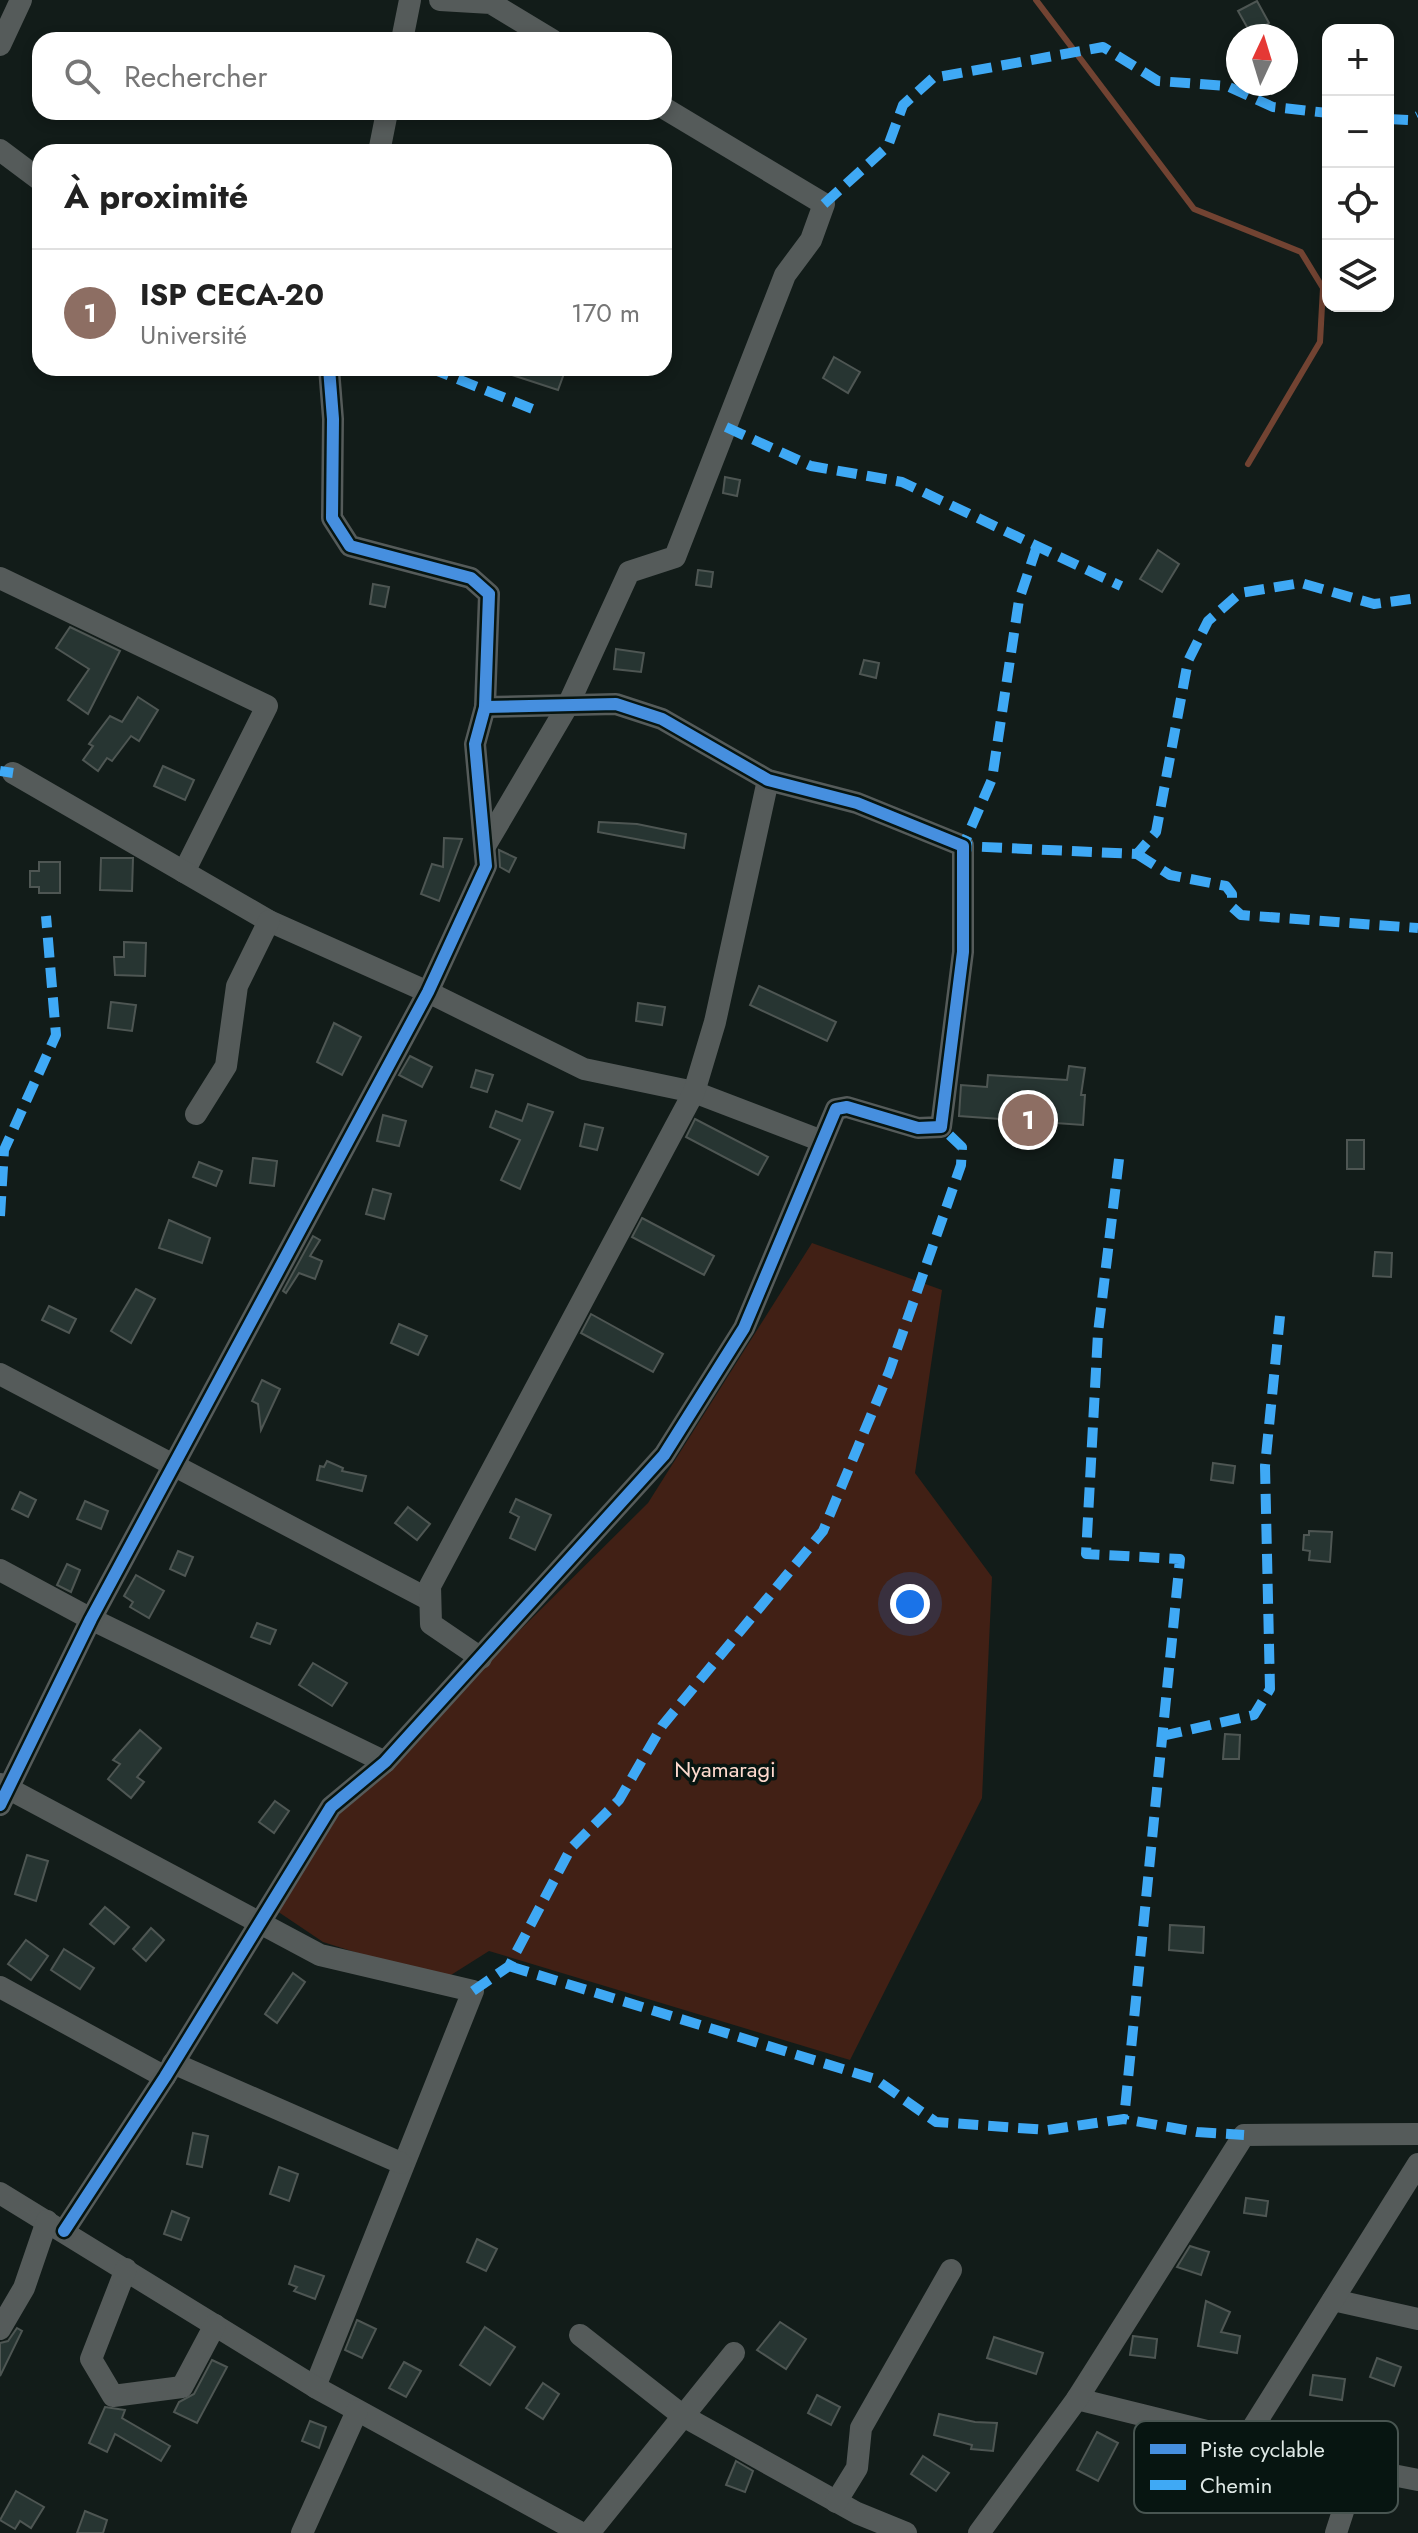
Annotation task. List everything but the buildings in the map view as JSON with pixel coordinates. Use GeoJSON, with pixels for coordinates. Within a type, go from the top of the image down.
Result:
{"type":"FeatureCollection","features":[{"type":"Feature","properties":{"kind":"street"},"geometry":{"type":"LineString","coordinates":[[0,45],[21,0]]}},
{"type":"Feature","properties":{"kind":"street"},"geometry":{"type":"LineString","coordinates":[[404,32],[410,0]]}},
{"type":"Feature","properties":{"kind":"street"},"geometry":{"type":"LineString","coordinates":[[440,0],[491,3],[539,32]]}},
{"type":"Feature","properties":{"kind":"street"},"geometry":{"type":"LineString","coordinates":[[485,846],[568,705],[629,572],[675,557],[785,275],[811,240],[824,204],[672,113]]}},
{"type":"Feature","properties":{"kind":"street"},"geometry":{"type":"LineString","coordinates":[[381,144],[385,120]]}},
{"type":"Feature","properties":{"kind":"street"},"geometry":{"type":"LineString","coordinates":[[0,150],[32,174]]}},
{"type":"Feature","properties":{"kind":"street"},"geometry":{"type":"LineString","coordinates":[[315,2387],[401,2163],[473,1991],[320,1955],[3,1793],[91,1619],[428,992],[486,866],[475,744],[485,707],[489,594],[471,578],[350,546],[332,518],[333,419],[330,376]]}},
{"type":"Feature","properties":{"kind":"street"},"geometry":{"type":"LineString","coordinates":[[0,578],[267,706],[184,872]]}},
{"type":"Feature","properties":{"kind":"street"},"geometry":{"type":"LineString","coordinates":[[0,2329],[56,2226],[169,2070],[331,1807],[385,1762],[664,1455],[744,1328],[836,1109],[847,1107],[918,1128],[941,1127],[963,952],[963,846],[857,803],[768,780],[662,719],[616,704],[485,707]]}},
{"type":"Feature","properties":{"kind":"street"},"geometry":{"type":"LineString","coordinates":[[13,773],[269,921],[428,992],[584,1069],[694,1092],[822,1141]]}},
{"type":"Feature","properties":{"kind":"street"},"geometry":{"type":"LineString","coordinates":[[481,1658],[431,1624],[430,1586],[694,1092],[715,1022],[768,780]]}},
{"type":"Feature","properties":{"kind":"street"},"geometry":{"type":"LineString","coordinates":[[196,1114],[226,1066],[237,986],[269,921]]}},
{"type":"Feature","properties":{"kind":"street"},"geometry":{"type":"LineString","coordinates":[[0,1374],[430,1600]]}},
{"type":"Feature","properties":{"kind":"street"},"geometry":{"type":"LineString","coordinates":[[0,1570],[91,1619],[385,1762]]}},
{"type":"Feature","properties":{"kind":"street"},"geometry":{"type":"LineString","coordinates":[[0,1987],[169,2070],[401,2163]]}},
{"type":"Feature","properties":{"kind":"street"},"geometry":{"type":"LineString","coordinates":[[979,2533],[1077,2399],[1244,2135],[1418,2134]]}},
{"type":"Feature","properties":{"kind":"street"},"geometry":{"type":"LineString","coordinates":[[1257,2421],[1418,2164]]}},
{"type":"Feature","properties":{"kind":"street"},"geometry":{"type":"LineString","coordinates":[[0,2193],[315,2387],[581,2533]]}},
{"type":"Feature","properties":{"kind":"street"},"geometry":{"type":"LineString","coordinates":[[126,2269],[91,2359],[113,2396],[182,2387],[215,2325]]}},
{"type":"Feature","properties":{"kind":"street"},"geometry":{"type":"LineString","coordinates":[[836,2502],[857,2468],[861,2428],[951,2270]]}},
{"type":"Feature","properties":{"kind":"street"},"geometry":{"type":"LineString","coordinates":[[1333,2300],[1418,2319]]}},
{"type":"Feature","properties":{"kind":"street"},"geometry":{"type":"LineString","coordinates":[[580,2335],[683,2416],[836,2502],[906,2533]]}},
{"type":"Feature","properties":{"kind":"street"},"geometry":{"type":"LineString","coordinates":[[589,2533],[734,2353]]}},
{"type":"Feature","properties":{"kind":"street"},"geometry":{"type":"LineString","coordinates":[[1077,2399],[1167,2421]]}},
{"type":"Feature","properties":{"kind":"street"},"geometry":{"type":"LineString","coordinates":[[302,2533],[357,2411]]}},
{"type":"Feature","properties":{"kind":"street"},"geometry":{"type":"LineString","coordinates":[[1398,2476],[1418,2480]]}},
{"type":"Feature","properties":{"kind":"street"},"geometry":{"type":"LineString","coordinates":[[1336,2533],[1342,2513]]}},
{"type":"Feature","properties":{"kind":"green space","name":"Nyamaragi"},"geometry":{"type":"Polygon","coordinates":[[[812,1243],[942,1290],[915,1473],[992,1577],[982,1798],[850,2060],[489,1951],[443,1980],[323,1942],[277,1911],[344,1805],[648,1503],[812,1243]]]}},
{"type":"Feature","properties":{"kind":"waterway"},"geometry":{"type":"LineString","coordinates":[[1036,0],[1194,209],[1301,252],[1323,288],[1320,342],[1248,464]]}},
{"type":"Feature","properties":{"kind":"marked path"},"geometry":{"type":"LineString","coordinates":[[824,204],[888,146],[903,105],[933,78],[1103,47],[1158,81],[1227,86],[1273,107],[1322,112]]}},
{"type":"Feature","properties":{"kind":"marked path"},"geometry":{"type":"LineString","coordinates":[[1394,119],[1410,120],[1418,116]]}},
{"type":"Feature","properties":{"kind":"marked path"},"geometry":{"type":"LineString","coordinates":[[450,376],[540,412]]}},
{"type":"Feature","properties":{"kind":"marked path"},"geometry":{"type":"LineString","coordinates":[[726,427],[811,466],[902,482],[1121,586]]}},
{"type":"Feature","properties":{"kind":"marked path"},"geometry":{"type":"LineString","coordinates":[[1037,546],[1019,600],[992,779],[963,846],[1137,854],[1156,832],[1188,661],[1208,621],[1240,593],[1301,583],[1374,604],[1418,598]]}},
{"type":"Feature","properties":{"kind":"marked path"},"geometry":{"type":"LineString","coordinates":[[0,771],[13,773]]}},
{"type":"Feature","properties":{"kind":"marked path"},"geometry":{"type":"LineString","coordinates":[[1137,854],[1170,875],[1226,886],[1232,894],[1232,907],[1241,915],[1418,928]]}},
{"type":"Feature","properties":{"kind":"marked path"},"geometry":{"type":"LineString","coordinates":[[0,1216],[4,1150],[56,1035],[46,916]]}},
{"type":"Feature","properties":{"kind":"marked path"},"geometry":{"type":"LineString","coordinates":[[473,1991],[509,1966],[571,1848],[619,1800],[662,1726],[823,1531],[889,1372],[961,1165],[962,1147],[941,1127]]}},
{"type":"Feature","properties":{"kind":"marked path"},"geometry":{"type":"LineString","coordinates":[[1119,1159],[1098,1333],[1086,1554],[1180,1559],[1124,2119]]}},
{"type":"Feature","properties":{"kind":"marked path"},"geometry":{"type":"LineString","coordinates":[[1162,1736],[1254,1715],[1270,1689],[1265,1466],[1280,1316]]}},
{"type":"Feature","properties":{"kind":"marked path"},"geometry":{"type":"LineString","coordinates":[[509,1966],[875,2079],[936,2122],[1047,2130],[1124,2119],[1197,2132],[1244,2135]]}},
{"type":"Feature","properties":{"kind":"cycle path"},"geometry":{"type":"LineString","coordinates":[[0,1805],[91,1619],[428,992],[486,866],[475,744],[485,707],[489,594],[471,578],[350,546],[332,518],[333,419],[330,376]]}},
{"type":"Feature","properties":{"kind":"cycle path"},"geometry":{"type":"LineString","coordinates":[[64,2231],[165,2077],[331,1807],[385,1762],[664,1455],[744,1328],[836,1109],[847,1107],[918,1128],[941,1127],[963,952],[963,846],[857,803],[768,780],[662,719],[616,704],[485,707]]}},
{"type":"Feature","properties":{"kind":"place","name":"ISP CECA-20"},"geometry":{"type":"Point","coordinates":[1028,1120]}}]}
